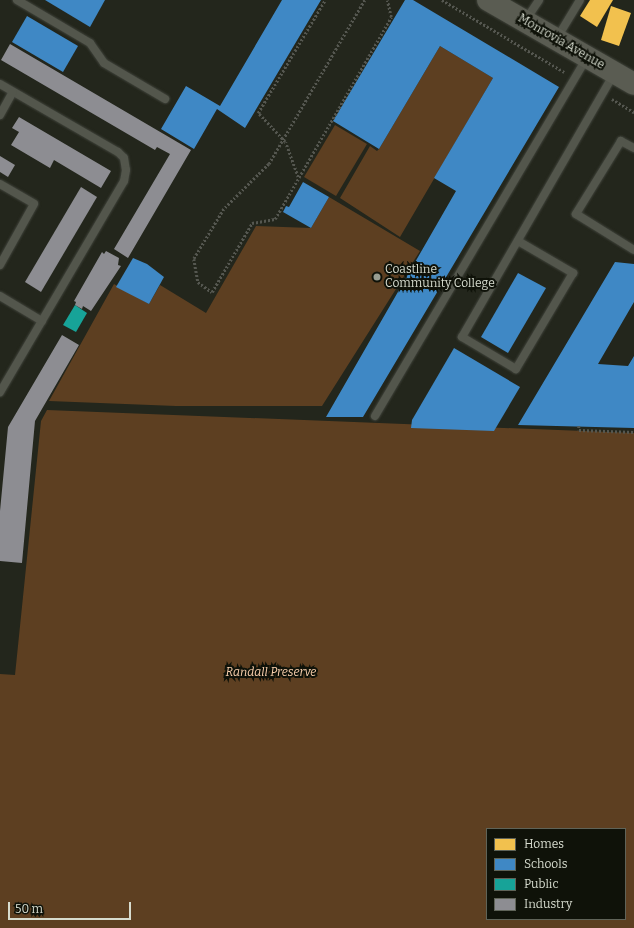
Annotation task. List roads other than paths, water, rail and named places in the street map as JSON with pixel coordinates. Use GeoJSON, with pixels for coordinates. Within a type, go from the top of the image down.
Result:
{"type":"FeatureCollection","features":[{"type":"Feature","properties":{"kind":"street","name":"Monrovia Avenue"},"geometry":{"type":"LineString","coordinates":[[488,0],[634,84]]}},
{"type":"Feature","properties":{"kind":"lane"},"geometry":{"type":"LineString","coordinates":[[17,0],[90,43],[104,64],[165,99]]}},
{"type":"Feature","properties":{"kind":"lane"},"geometry":{"type":"LineString","coordinates":[[525,21],[539,0]]}},
{"type":"Feature","properties":{"kind":"lane"},"geometry":{"type":"LineString","coordinates":[[556,39],[580,0]]}},
{"type":"Feature","properties":{"kind":"lane"},"geometry":{"type":"LineString","coordinates":[[375,416],[588,57]]}},
{"type":"Feature","properties":{"kind":"lane"},"geometry":{"type":"LineString","coordinates":[[518,241],[573,273],[516,369],[462,337],[615,73]]}},
{"type":"Feature","properties":{"kind":"lane"},"geometry":{"type":"LineString","coordinates":[[0,84],[118,152],[124,158],[126,170],[124,181],[0,392]]}},
{"type":"Feature","properties":{"kind":"lane"},"geometry":{"type":"LineString","coordinates":[[0,115],[13,92]]}},
{"type":"Feature","properties":{"kind":"lane"},"geometry":{"type":"LineString","coordinates":[[634,148],[621,140],[576,214],[634,250]]}},
{"type":"Feature","properties":{"kind":"lane"},"geometry":{"type":"LineString","coordinates":[[0,184],[34,204],[0,265]]}},
{"type":"Feature","properties":{"kind":"lane"},"geometry":{"type":"LineString","coordinates":[[0,296],[42,321]]}},
{"type":"Feature","properties":{"kind":"place","name":"Coastline Community College"},"geometry":{"type":"Point","coordinates":[377,277]}},
{"type":"Feature","properties":{"kind":"park label","name":"Randall Preserve"},"geometry":{"type":"Point","coordinates":[271,673]}}]}
